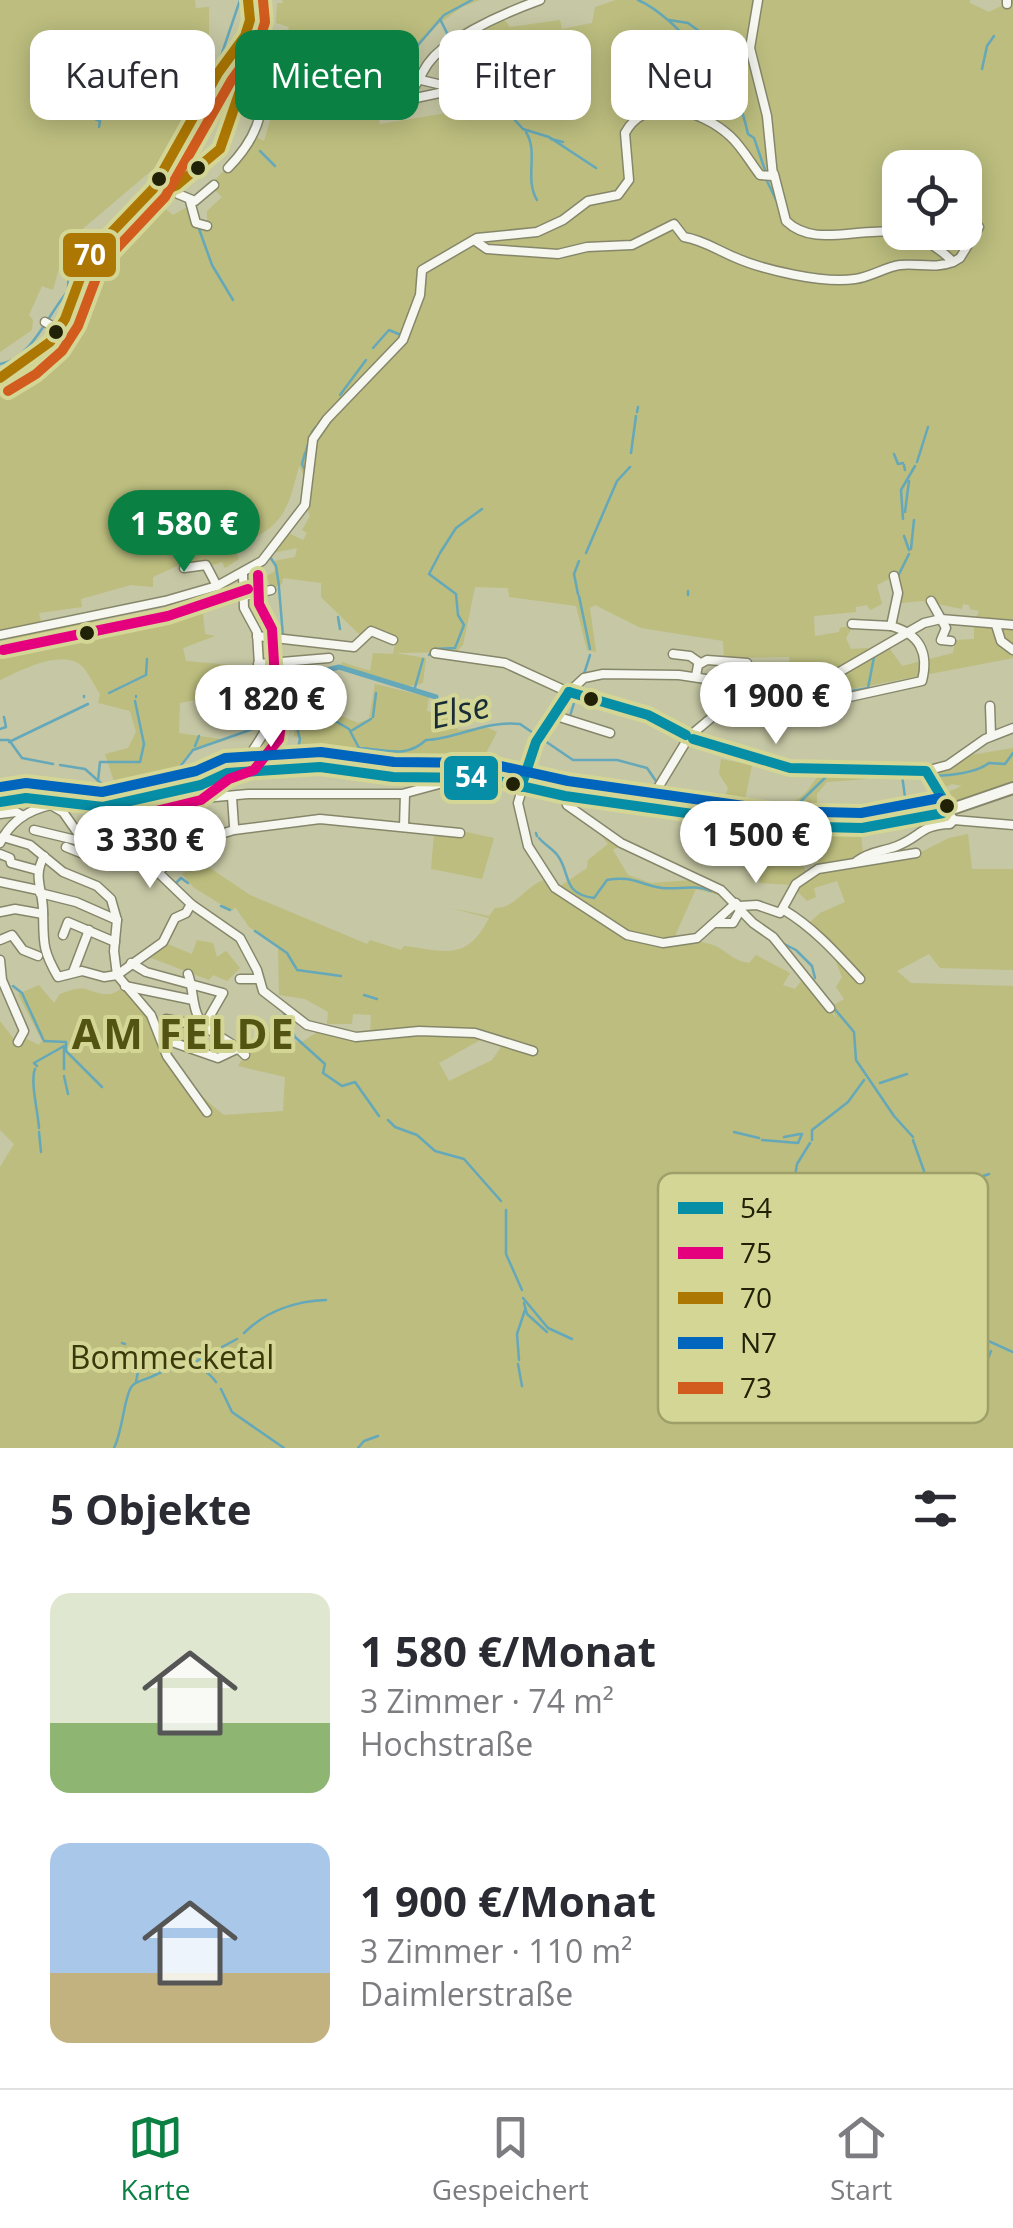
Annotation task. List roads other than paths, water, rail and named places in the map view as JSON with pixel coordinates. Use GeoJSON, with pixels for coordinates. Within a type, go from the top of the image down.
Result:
{"type":"FeatureCollection","features":[{"type":"Feature","properties":{"kind":"main road"},"geometry":{"type":"LineString","coordinates":[[247,30],[248,0]]}},
{"type":"Feature","properties":{"kind":"main road"},"geometry":{"type":"LineString","coordinates":[[0,378],[28,362],[88,257],[135,212],[218,73],[235,52]]}},
{"type":"Feature","properties":{"kind":"main road"},"geometry":{"type":"LineString","coordinates":[[0,802],[26,798],[65,808],[97,808],[188,792],[227,773],[328,768],[386,777],[462,776],[565,796],[651,802],[854,829],[924,820],[1013,788]]}},
{"type":"Feature","properties":{"kind":"street"},"geometry":{"type":"LineString","coordinates":[[419,82],[441,50],[472,29],[540,0]]}},
{"type":"Feature","properties":{"kind":"street"},"geometry":{"type":"LineString","coordinates":[[758,0],[750,48],[786,221],[801,231],[836,236],[858,230],[917,234],[935,244],[953,262]]}},
{"type":"Feature","properties":{"kind":"street"},"geometry":{"type":"LineString","coordinates":[[419,78],[439,83]]}},
{"type":"Feature","properties":{"kind":"street"},"geometry":{"type":"LineString","coordinates":[[172,187],[220,149],[235,103]]}},
{"type":"Feature","properties":{"kind":"street"},"geometry":{"type":"LineString","coordinates":[[0,635],[217,586],[243,575],[266,557],[304,507],[311,476],[312,442],[327,419],[403,340],[420,296],[422,270],[474,240],[537,232],[563,220],[588,201],[618,195],[629,180],[626,132],[642,115],[660,109],[694,115],[716,126],[739,146],[760,175],[769,178],[774,174]]}},
{"type":"Feature","properties":{"kind":"street"},"geometry":{"type":"LineString","coordinates":[[228,168],[250,144],[260,120]]}},
{"type":"Feature","properties":{"kind":"street"},"geometry":{"type":"LineString","coordinates":[[157,175],[190,200],[199,200],[214,185]]}},
{"type":"Feature","properties":{"kind":"street"},"geometry":{"type":"LineString","coordinates":[[190,200],[196,223],[208,226]]}},
{"type":"Feature","properties":{"kind":"street"},"geometry":{"type":"LineString","coordinates":[[474,240],[487,249],[558,254],[587,247],[632,245],[674,224],[684,237],[782,272],[855,279],[906,265],[941,266],[958,260],[963,250]]}},
{"type":"Feature","properties":{"kind":"street"},"geometry":{"type":"LineString","coordinates":[[184,568],[206,565],[217,586]]}},
{"type":"Feature","properties":{"kind":"street"},"geometry":{"type":"LineString","coordinates":[[145,816],[188,792],[221,766],[250,755],[267,719],[257,639],[244,610],[243,575]]}},
{"type":"Feature","properties":{"kind":"street"},"geometry":{"type":"LineString","coordinates":[[892,626],[898,593],[894,576]]}},
{"type":"Feature","properties":{"kind":"street"},"geometry":{"type":"LineString","coordinates":[[244,596],[271,590]]}},
{"type":"Feature","properties":{"kind":"street"},"geometry":{"type":"LineString","coordinates":[[922,647],[946,628],[931,601]]}},
{"type":"Feature","properties":{"kind":"street"},"geometry":{"type":"LineString","coordinates":[[651,802],[689,737],[729,703],[760,690],[822,680],[907,632],[941,619],[1013,625]]}},
{"type":"Feature","properties":{"kind":"street"},"geometry":{"type":"LineString","coordinates":[[844,698],[920,683],[926,660],[922,647],[907,632],[892,626],[852,624]]}},
{"type":"Feature","properties":{"kind":"street"},"geometry":{"type":"LineString","coordinates":[[996,625],[1001,642],[1013,650]]}},
{"type":"Feature","properties":{"kind":"street"},"geometry":{"type":"LineString","coordinates":[[257,639],[354,647],[371,630],[393,640]]}},
{"type":"Feature","properties":{"kind":"street"},"geometry":{"type":"LineString","coordinates":[[940,636],[951,641]]}},
{"type":"Feature","properties":{"kind":"street"},"geometry":{"type":"LineString","coordinates":[[435,653],[463,654],[516,666],[569,692],[640,712],[689,737],[790,768],[926,774],[991,736],[1013,728]]}},
{"type":"Feature","properties":{"kind":"street"},"geometry":{"type":"LineString","coordinates":[[673,654],[690,656],[700,663],[747,663]]}},
{"type":"Feature","properties":{"kind":"street"},"geometry":{"type":"LineString","coordinates":[[258,664],[329,658]]}},
{"type":"Feature","properties":{"kind":"street"},"geometry":{"type":"LineString","coordinates":[[696,676],[700,663]]}},
{"type":"Feature","properties":{"kind":"street"},"geometry":{"type":"LineString","coordinates":[[760,690],[696,676],[598,674],[584,678],[569,692],[539,735],[518,809],[526,841],[555,888],[598,913],[622,933],[658,943],[700,937],[738,907],[757,904],[776,913],[784,910],[796,884],[808,874],[857,861],[880,861],[916,853]]}},
{"type":"Feature","properties":{"kind":"street"},"geometry":{"type":"LineString","coordinates":[[990,706],[991,736]]}},
{"type":"Feature","properties":{"kind":"street"},"geometry":{"type":"LineString","coordinates":[[267,719],[304,715],[321,708]]}},
{"type":"Feature","properties":{"kind":"street"},"geometry":{"type":"LineString","coordinates":[[553,715],[610,734]]}},
{"type":"Feature","properties":{"kind":"street"},"geometry":{"type":"LineString","coordinates":[[857,861],[872,851],[900,844],[932,824],[948,825],[950,813],[926,774]]}},
{"type":"Feature","properties":{"kind":"street"},"geometry":{"type":"LineString","coordinates":[[188,792],[232,796],[405,794],[462,776]]}},
{"type":"Feature","properties":{"kind":"street"},"geometry":{"type":"LineString","coordinates":[[404,827],[405,794]]}},
{"type":"Feature","properties":{"kind":"street"},"geometry":{"type":"LineString","coordinates":[[232,796],[234,826]]}},
{"type":"Feature","properties":{"kind":"street"},"geometry":{"type":"LineString","coordinates":[[565,796],[567,805],[621,844],[719,889],[753,924],[773,937],[830,1008]]}},
{"type":"Feature","properties":{"kind":"street"},"geometry":{"type":"LineString","coordinates":[[139,853],[145,816],[143,798]]}},
{"type":"Feature","properties":{"kind":"street"},"geometry":{"type":"LineString","coordinates":[[1,840],[23,816],[51,806],[65,808],[84,842],[106,859]]}},
{"type":"Feature","properties":{"kind":"street"},"geometry":{"type":"LineString","coordinates":[[0,814],[16,812],[23,816]]}},
{"type":"Feature","properties":{"kind":"street"},"geometry":{"type":"LineString","coordinates":[[950,813],[1013,825]]}},
{"type":"Feature","properties":{"kind":"street"},"geometry":{"type":"LineString","coordinates":[[158,872],[164,867],[170,844],[234,830],[320,819],[460,833]]}},
{"type":"Feature","properties":{"kind":"street"},"geometry":{"type":"LineString","coordinates":[[34,830],[96,860],[139,853]]}},
{"type":"Feature","properties":{"kind":"street"},"geometry":{"type":"LineString","coordinates":[[1,840],[27,844],[63,872],[107,894],[117,920],[117,975],[152,1015],[171,1062],[207,1112]]}},
{"type":"Feature","properties":{"kind":"street"},"geometry":{"type":"LineString","coordinates":[[66,848],[84,842]]}},
{"type":"Feature","properties":{"kind":"street"},"geometry":{"type":"LineString","coordinates":[[139,853],[191,904],[240,938],[263,991],[298,1021],[336,1035],[474,1033],[533,1052]]}},
{"type":"Feature","properties":{"kind":"street"},"geometry":{"type":"LineString","coordinates":[[0,854],[10,858],[11,863],[37,870]]}},
{"type":"Feature","properties":{"kind":"street"},"geometry":{"type":"LineString","coordinates":[[44,856],[37,870],[43,914],[42,947],[58,978],[73,972],[117,975],[161,944],[174,918],[187,912],[191,904]]}},
{"type":"Feature","properties":{"kind":"street"},"geometry":{"type":"LineString","coordinates":[[79,878],[79,889]]}},
{"type":"Feature","properties":{"kind":"street"},"geometry":{"type":"LineString","coordinates":[[0,882],[76,902],[117,920]]}},
{"type":"Feature","properties":{"kind":"street"},"geometry":{"type":"LineString","coordinates":[[716,923],[731,925],[738,907]]}},
{"type":"Feature","properties":{"kind":"street"},"geometry":{"type":"LineString","coordinates":[[0,912],[15,909],[43,914]]}},
{"type":"Feature","properties":{"kind":"street"},"geometry":{"type":"LineString","coordinates":[[784,910],[814,929],[830,953],[860,979]]}},
{"type":"Feature","properties":{"kind":"street"},"geometry":{"type":"LineString","coordinates":[[63,935],[72,912]]}},
{"type":"Feature","properties":{"kind":"street"},"geometry":{"type":"LineString","coordinates":[[68,922],[114,942]]}},
{"type":"Feature","properties":{"kind":"street"},"geometry":{"type":"LineString","coordinates":[[73,972],[88,930]]}},
{"type":"Feature","properties":{"kind":"street"},"geometry":{"type":"LineString","coordinates":[[0,940],[12,935],[23,950],[38,956]]}},
{"type":"Feature","properties":{"kind":"street"},"geometry":{"type":"LineString","coordinates":[[0,960],[2,980],[24,1031],[18,1042]]}},
{"type":"Feature","properties":{"kind":"street"},"geometry":{"type":"LineString","coordinates":[[131,963],[146,972],[190,979],[223,993],[204,1026]]}},
{"type":"Feature","properties":{"kind":"street"},"geometry":{"type":"LineString","coordinates":[[240,978],[259,979]]}},
{"type":"Feature","properties":{"kind":"street"},"geometry":{"type":"LineString","coordinates":[[190,979],[193,1000],[204,1026]]}},
{"type":"Feature","properties":{"kind":"street"},"geometry":{"type":"LineString","coordinates":[[125,986],[193,1000]]}},
{"type":"Feature","properties":{"kind":"street"},"geometry":{"type":"LineString","coordinates":[[166,1018],[204,1026],[242,1051],[218,1058],[172,1042]]}},
{"type":"Feature","properties":{"kind":"waterway"},"geometry":{"type":"LineString","coordinates":[[218,65],[240,0]]}},
{"type":"Feature","properties":{"kind":"waterway"},"geometry":{"type":"LineString","coordinates":[[419,44],[444,15],[472,0]]}},
{"type":"Feature","properties":{"kind":"waterway"},"geometry":{"type":"LineString","coordinates":[[638,0],[678,30]]}},
{"type":"Feature","properties":{"kind":"waterway"},"geometry":{"type":"LineString","coordinates":[[440,19],[446,30]]}},
{"type":"Feature","properties":{"kind":"waterway"},"geometry":{"type":"LineString","coordinates":[[669,20],[688,23],[697,30]]}},
{"type":"Feature","properties":{"kind":"waterway"},"geometry":{"type":"LineString","coordinates":[[982,69],[987,46],[994,36]]}},
{"type":"Feature","properties":{"kind":"waterway"},"geometry":{"type":"LineString","coordinates":[[98,120],[99,127]]}},
{"type":"Feature","properties":{"kind":"waterway"},"geometry":{"type":"LineString","coordinates":[[515,120],[523,129],[549,137],[596,168]]}},
{"type":"Feature","properties":{"kind":"waterway"},"geometry":{"type":"LineString","coordinates":[[745,120],[766,173]]}},
{"type":"Feature","properties":{"kind":"waterway"},"geometry":{"type":"LineString","coordinates":[[526,132],[537,200]]}},
{"type":"Feature","properties":{"kind":"waterway"},"geometry":{"type":"LineString","coordinates":[[551,139],[563,142]]}},
{"type":"Feature","properties":{"kind":"waterway"},"geometry":{"type":"LineString","coordinates":[[260,151],[275,166]]}},
{"type":"Feature","properties":{"kind":"waterway"},"geometry":{"type":"LineString","coordinates":[[767,181],[780,208]]}},
{"type":"Feature","properties":{"kind":"waterway"},"geometry":{"type":"LineString","coordinates":[[198,226],[212,265],[233,300]]}},
{"type":"Feature","properties":{"kind":"waterway"},"geometry":{"type":"LineString","coordinates":[[0,364],[11,361],[30,345],[68,291],[69,257],[103,235]]}},
{"type":"Feature","properties":{"kind":"waterway"},"geometry":{"type":"LineString","coordinates":[[373,348],[389,330],[401,335]]}},
{"type":"Feature","properties":{"kind":"waterway"},"geometry":{"type":"LineString","coordinates":[[340,395],[366,360]]}},
{"type":"Feature","properties":{"kind":"waterway"},"geometry":{"type":"LineString","coordinates":[[637,412],[638,407]]}},
{"type":"Feature","properties":{"kind":"waterway"},"geometry":{"type":"LineString","coordinates":[[631,453],[636,416]]}},
{"type":"Feature","properties":{"kind":"waterway"},"geometry":{"type":"LineString","coordinates":[[312,432],[316,427]]}},
{"type":"Feature","properties":{"kind":"waterway"},"geometry":{"type":"LineString","coordinates":[[917,462],[928,427]]}},
{"type":"Feature","properties":{"kind":"waterway"},"geometry":{"type":"LineString","coordinates":[[306,451],[310,438]]}},
{"type":"Feature","properties":{"kind":"waterway"},"geometry":{"type":"LineString","coordinates":[[305,453],[305,470]]}},
{"type":"Feature","properties":{"kind":"waterway"},"geometry":{"type":"LineString","coordinates":[[894,454],[898,464],[903,463]]}},
{"type":"Feature","properties":{"kind":"waterway"},"geometry":{"type":"LineString","coordinates":[[904,465],[905,470]]}},
{"type":"Feature","properties":{"kind":"waterway"},"geometry":{"type":"LineString","coordinates":[[903,519],[901,490],[915,466]]}},
{"type":"Feature","properties":{"kind":"waterway"},"geometry":{"type":"LineString","coordinates":[[586,553],[617,481],[630,467]]}},
{"type":"Feature","properties":{"kind":"waterway"},"geometry":{"type":"LineString","coordinates":[[905,512],[909,481]]}},
{"type":"Feature","properties":{"kind":"waterway"},"geometry":{"type":"LineString","coordinates":[[440,553],[456,528],[482,509]]}},
{"type":"Feature","properties":{"kind":"waterway"},"geometry":{"type":"LineString","coordinates":[[911,549],[914,520]]}},
{"type":"Feature","properties":{"kind":"waterway"},"geometry":{"type":"LineString","coordinates":[[904,536],[909,550]]}},
{"type":"Feature","properties":{"kind":"waterway"},"geometry":{"type":"LineString","coordinates":[[897,578],[909,554]]}},
{"type":"Feature","properties":{"kind":"waterway"},"geometry":{"type":"LineString","coordinates":[[429,655],[434,649],[455,648],[464,625],[458,615],[456,594],[429,574],[439,555]]}},
{"type":"Feature","properties":{"kind":"waterway"},"geometry":{"type":"LineString","coordinates":[[270,557],[276,566],[279,586]]}},
{"type":"Feature","properties":{"kind":"waterway"},"geometry":{"type":"LineString","coordinates":[[578,594],[574,574],[579,561]]}},
{"type":"Feature","properties":{"kind":"waterway"},"geometry":{"type":"LineString","coordinates":[[279,588],[283,636]]}},
{"type":"Feature","properties":{"kind":"waterway"},"geometry":{"type":"LineString","coordinates":[[579,596],[590,649]]}},
{"type":"Feature","properties":{"kind":"waterway"},"geometry":{"type":"LineString","coordinates":[[338,617],[340,629]]}},
{"type":"Feature","properties":{"kind":"waterway"},"geometry":{"type":"LineString","coordinates":[[727,708],[761,708],[868,688],[874,657],[884,650]]}},
{"type":"Feature","properties":{"kind":"waterway"},"geometry":{"type":"LineString","coordinates":[[584,674],[590,655]]}},
{"type":"Feature","properties":{"kind":"waterway"},"geometry":{"type":"LineString","coordinates":[[109,693],[146,675],[147,659]]}},
{"type":"Feature","properties":{"kind":"waterway"},"geometry":{"type":"LineString","coordinates":[[414,691],[423,659]]}},
{"type":"Feature","properties":{"kind":"waterway"},"geometry":{"type":"LineString","coordinates":[[323,671],[339,667],[436,697]]}},
{"type":"Feature","properties":{"kind":"waterway"},"geometry":{"type":"LineString","coordinates":[[304,677],[320,673],[320,706]]}},
{"type":"Feature","properties":{"kind":"waterway"},"geometry":{"type":"LineString","coordinates":[[373,717],[376,693]]}},
{"type":"Feature","properties":{"kind":"waterway"},"geometry":{"type":"LineString","coordinates":[[570,716],[575,700]]}},
{"type":"Feature","properties":{"kind":"waterway"},"geometry":{"type":"LineString","coordinates":[[98,781],[100,762],[140,762],[144,744],[135,701]]}},
{"type":"Feature","properties":{"kind":"waterway"},"geometry":{"type":"LineString","coordinates":[[9,742],[88,704]]}},
{"type":"Feature","properties":{"kind":"waterway","name":"Else"},"geometry":{"type":"LineString","coordinates":[[320,712],[349,729],[359,748],[395,752],[426,740],[483,727],[520,724],[573,760],[617,760],[647,768],[658,784]]}},
{"type":"Feature","properties":{"kind":"waterway"},"geometry":{"type":"LineString","coordinates":[[0,729],[6,727],[4,717]]}},
{"type":"Feature","properties":{"kind":"waterway"},"geometry":{"type":"LineString","coordinates":[[294,717],[300,739],[296,757]]}},
{"type":"Feature","properties":{"kind":"waterway"},"geometry":{"type":"LineString","coordinates":[[351,731],[371,719]]}},
{"type":"Feature","properties":{"kind":"waterway","name":"Else"},"geometry":{"type":"LineString","coordinates":[[60,765],[85,769],[103,785],[157,783],[172,777],[193,750],[264,725]]}},
{"type":"Feature","properties":{"kind":"waterway"},"geometry":{"type":"LineString","coordinates":[[195,746],[199,736]]}},
{"type":"Feature","properties":{"kind":"waterway","name":"Else"},"geometry":{"type":"LineString","coordinates":[[0,740],[9,740],[22,758],[53,764]]}},
{"type":"Feature","properties":{"kind":"waterway","name":"Else"},"geometry":{"type":"LineString","coordinates":[[661,789],[786,808],[799,803],[829,774],[957,774],[989,763],[1005,764],[1013,753]]}},
{"type":"Feature","properties":{"kind":"waterway"},"geometry":{"type":"LineString","coordinates":[[902,775],[905,797],[920,796]]}},
{"type":"Feature","properties":{"kind":"waterway"},"geometry":{"type":"LineString","coordinates":[[539,838],[558,856],[572,888],[584,896],[594,898],[607,880],[616,879],[662,888],[711,891]]}},
{"type":"Feature","properties":{"kind":"waterway"},"geometry":{"type":"LineString","coordinates":[[176,883],[181,878],[188,883]]}},
{"type":"Feature","properties":{"kind":"waterway"},"geometry":{"type":"LineString","coordinates":[[221,906],[230,910]]}},
{"type":"Feature","properties":{"kind":"waterway"},"geometry":{"type":"LineString","coordinates":[[759,923],[772,932]]}},
{"type":"Feature","properties":{"kind":"waterway"},"geometry":{"type":"LineString","coordinates":[[255,931],[287,953],[296,968]]}},
{"type":"Feature","properties":{"kind":"waterway"},"geometry":{"type":"LineString","coordinates":[[780,942],[796,950]]}},
{"type":"Feature","properties":{"kind":"waterway"},"geometry":{"type":"LineString","coordinates":[[797,951],[812,966],[815,978]]}},
{"type":"Feature","properties":{"kind":"waterway"},"geometry":{"type":"LineString","coordinates":[[297,970],[341,976]]}},
{"type":"Feature","properties":{"kind":"waterway"},"geometry":{"type":"LineString","coordinates":[[13,986],[22,993],[43,1039]]}},
{"type":"Feature","properties":{"kind":"waterway"},"geometry":{"type":"LineString","coordinates":[[818,989],[829,1001]]}},
{"type":"Feature","properties":{"kind":"waterway"},"geometry":{"type":"LineString","coordinates":[[364,995],[377,999]]}},
{"type":"Feature","properties":{"kind":"waterway"},"geometry":{"type":"LineString","coordinates":[[833,1007],[854,1032],[856,1060],[913,1137]]}},
{"type":"Feature","properties":{"kind":"waterway"},"geometry":{"type":"LineString","coordinates":[[283,1011],[295,1037],[325,1064],[323,1073],[342,1086],[355,1082],[379,1116]]}},
{"type":"Feature","properties":{"kind":"waterway"},"geometry":{"type":"LineString","coordinates":[[44,1041],[66,1042],[66,1051],[102,1087]]}},
{"type":"Feature","properties":{"kind":"waterway"},"geometry":{"type":"LineString","coordinates":[[37,1066],[34,1063],[64,1046]]}},
{"type":"Feature","properties":{"kind":"waterway"},"geometry":{"type":"LineString","coordinates":[[64,1047],[64,1069]]}},
{"type":"Feature","properties":{"kind":"waterway"},"geometry":{"type":"LineString","coordinates":[[35,1069],[39,1128]]}},
{"type":"Feature","properties":{"kind":"waterway"},"geometry":{"type":"LineString","coordinates":[[880,1083],[907,1074]]}},
{"type":"Feature","properties":{"kind":"waterway"},"geometry":{"type":"LineString","coordinates":[[64,1076],[68,1094]]}},
{"type":"Feature","properties":{"kind":"waterway"},"geometry":{"type":"LineString","coordinates":[[812,1140],[812,1130],[848,1102],[864,1080]]}},
{"type":"Feature","properties":{"kind":"waterway"},"geometry":{"type":"LineString","coordinates":[[388,1120],[395,1127],[417,1135],[435,1151],[464,1159],[501,1201]]}},
{"type":"Feature","properties":{"kind":"waterway"},"geometry":{"type":"LineString","coordinates":[[39,1132],[41,1152]]}},
{"type":"Feature","properties":{"kind":"waterway"},"geometry":{"type":"LineString","coordinates":[[734,1132],[759,1138]]}},
{"type":"Feature","properties":{"kind":"waterway"},"geometry":{"type":"LineString","coordinates":[[784,1137],[800,1134]]}},
{"type":"Feature","properties":{"kind":"waterway"},"geometry":{"type":"LineString","coordinates":[[762,1140],[798,1143],[802,1134]]}},
{"type":"Feature","properties":{"kind":"waterway"},"geometry":{"type":"LineString","coordinates":[[913,1140],[924,1173]]}},
{"type":"Feature","properties":{"kind":"waterway"},"geometry":{"type":"LineString","coordinates":[[796,1173],[810,1143]]}},
{"type":"Feature","properties":{"kind":"waterway"},"geometry":{"type":"LineString","coordinates":[[506,1210],[506,1254],[522,1290]]}},
{"type":"Feature","properties":{"kind":"waterway"},"geometry":{"type":"LineString","coordinates":[[523,1298],[548,1328],[572,1339]]}},
{"type":"Feature","properties":{"kind":"waterway"},"geometry":{"type":"LineString","coordinates":[[244,1333],[282,1309],[326,1300]]}},
{"type":"Feature","properties":{"kind":"waterway"},"geometry":{"type":"LineString","coordinates":[[524,1303],[527,1314],[547,1332]]}},
{"type":"Feature","properties":{"kind":"waterway"},"geometry":{"type":"LineString","coordinates":[[519,1360],[517,1334],[525,1310]]}},
{"type":"Feature","properties":{"kind":"waterway"},"geometry":{"type":"LineString","coordinates":[[222,1347],[237,1339]]}},
{"type":"Feature","properties":{"kind":"waterway"},"geometry":{"type":"LineString","coordinates":[[988,1341],[1013,1352]]}},
{"type":"Feature","properties":{"kind":"waterway"},"geometry":{"type":"LineString","coordinates":[[192,1364],[216,1349]]}},
{"type":"Feature","properties":{"kind":"waterway"},"geometry":{"type":"LineString","coordinates":[[129,1350],[139,1366],[136,1382]]}},
{"type":"Feature","properties":{"kind":"waterway"},"geometry":{"type":"LineString","coordinates":[[988,1358],[991,1351]]}},
{"type":"Feature","properties":{"kind":"waterway"},"geometry":{"type":"LineString","coordinates":[[518,1364],[522,1386]]}},
{"type":"Feature","properties":{"kind":"waterway"},"geometry":{"type":"LineString","coordinates":[[114,1448],[127,1397],[136,1383],[188,1366],[202,1370],[216,1382]]}},
{"type":"Feature","properties":{"kind":"waterway"},"geometry":{"type":"LineString","coordinates":[[221,1389],[232,1412],[284,1448]]}},
{"type":"Feature","properties":{"kind":"waterway"},"geometry":{"type":"LineString","coordinates":[[358,1448],[378,1436]]}},
{"type":"Feature","properties":{"kind":"district","name":"AM FELDE"},"geometry":{"type":"Point","coordinates":[184,1034]}},
{"type":"Feature","properties":{"kind":"park label","name":"Bommecketal"},"geometry":{"type":"Point","coordinates":[172,1358]}}]}
